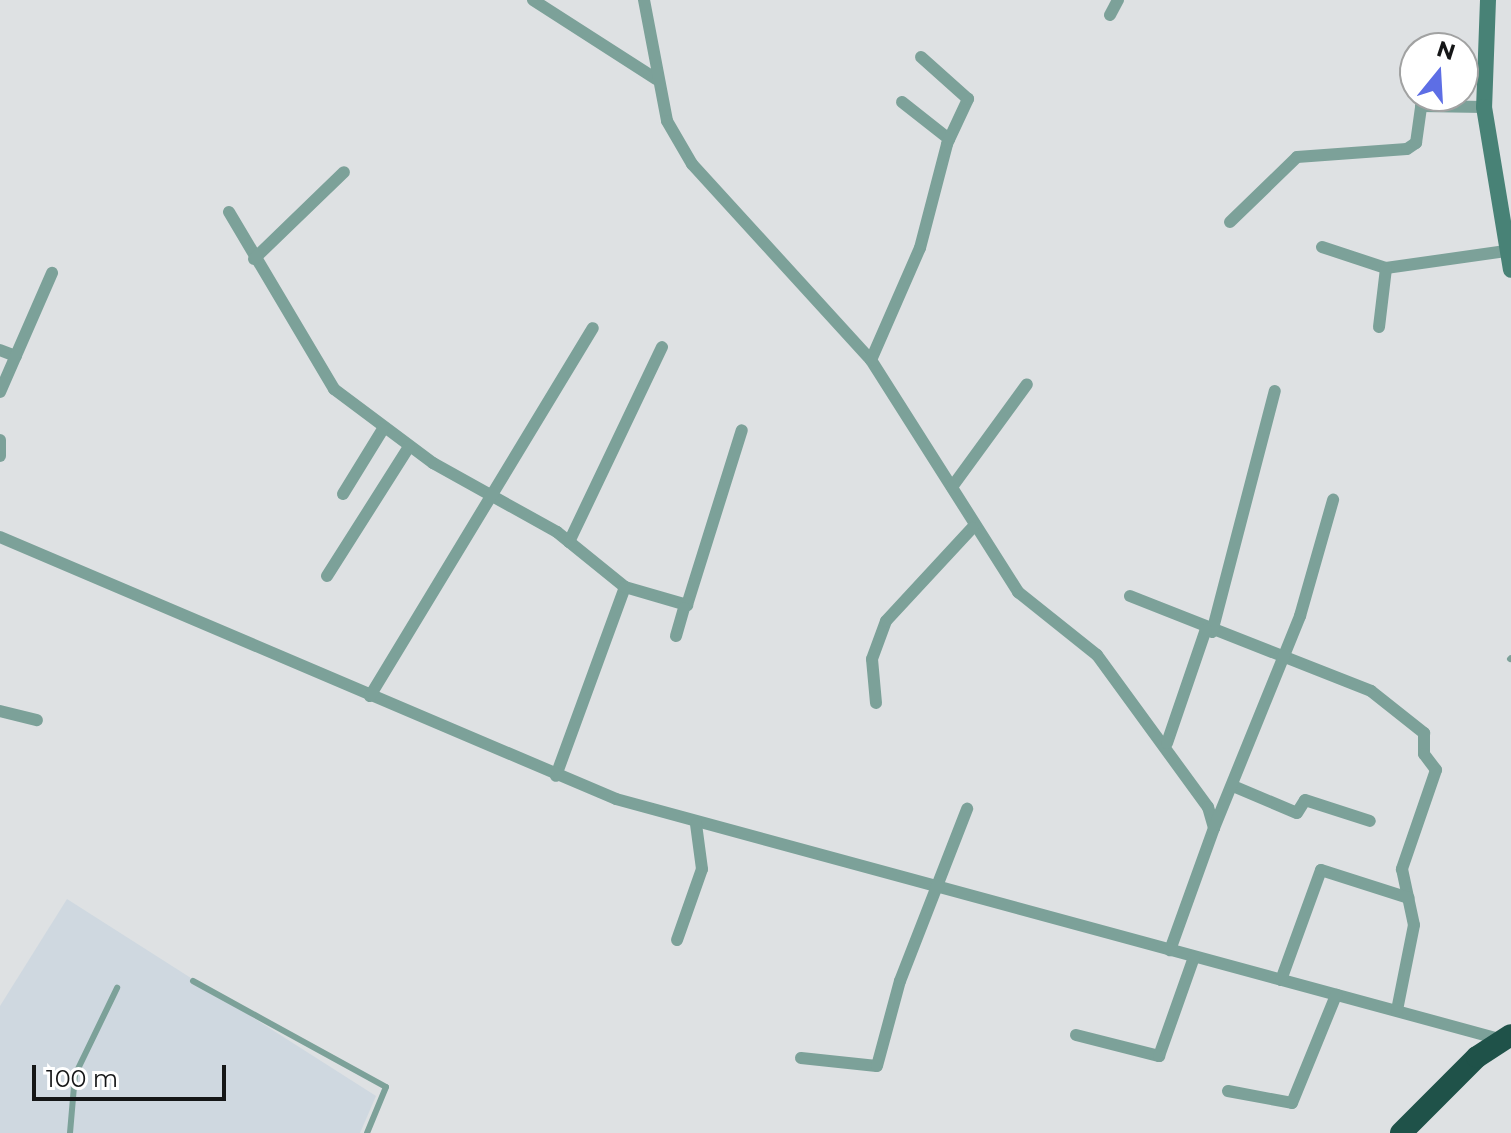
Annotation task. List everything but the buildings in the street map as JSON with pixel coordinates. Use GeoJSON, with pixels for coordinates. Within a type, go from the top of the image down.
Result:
{"type":"FeatureCollection","features":[{"type":"Feature","properties":{"kind":"highway"},"geometry":{"type":"LineString","coordinates":[[1401,1133],[1507,1037]]}},
{"type":"Feature","properties":{"kind":"main road"},"geometry":{"type":"LineString","coordinates":[[1488,0],[1484,107],[1509,262]]}},
{"type":"Feature","properties":{"kind":"street"},"geometry":{"type":"LineString","coordinates":[[533,0],[656,79]]}},
{"type":"Feature","properties":{"kind":"street"},"geometry":{"type":"LineString","coordinates":[[644,0],[656,79],[667,121],[692,164],[871,360],[952,487],[972,528],[1018,592],[1097,655],[1167,743],[1214,828]]}},
{"type":"Feature","properties":{"kind":"street"},"geometry":{"type":"LineString","coordinates":[[1110,15],[1118,0]]}},
{"type":"Feature","properties":{"kind":"street"},"geometry":{"type":"LineString","coordinates":[[871,360],[920,248],[949,139],[968,95],[921,57]]}},
{"type":"Feature","properties":{"kind":"street"},"geometry":{"type":"LineString","coordinates":[[902,102],[949,139]]}},
{"type":"Feature","properties":{"kind":"street"},"geometry":{"type":"LineString","coordinates":[[1230,222],[1297,157],[1407,149],[1416,143],[1421,106],[1484,107]]}},
{"type":"Feature","properties":{"kind":"street"},"geometry":{"type":"LineString","coordinates":[[254,259],[344,172]]}},
{"type":"Feature","properties":{"kind":"street"},"geometry":{"type":"LineString","coordinates":[[229,212],[314,365],[383,429],[569,542],[625,587],[684,608]]}},
{"type":"Feature","properties":{"kind":"street"},"geometry":{"type":"LineString","coordinates":[[1322,247],[1386,268],[1509,262]]}},
{"type":"Feature","properties":{"kind":"street"},"geometry":{"type":"LineString","coordinates":[[1379,327],[1386,268]]}},
{"type":"Feature","properties":{"kind":"street"},"geometry":{"type":"LineString","coordinates":[[0,392],[52,273]]}},
{"type":"Feature","properties":{"kind":"street"},"geometry":{"type":"LineString","coordinates":[[370,696],[593,328]]}},
{"type":"Feature","properties":{"kind":"street"},"geometry":{"type":"LineString","coordinates":[[569,542],[662,347]]}},
{"type":"Feature","properties":{"kind":"street"},"geometry":{"type":"LineString","coordinates":[[0,350],[16,356]]}},
{"type":"Feature","properties":{"kind":"street"},"geometry":{"type":"LineString","coordinates":[[952,487],[1027,384]]}},
{"type":"Feature","properties":{"kind":"street"},"geometry":{"type":"LineString","coordinates":[[1167,743],[1209,630],[1275,391]]}},
{"type":"Feature","properties":{"kind":"street"},"geometry":{"type":"LineString","coordinates":[[343,494],[383,429]]}},
{"type":"Feature","properties":{"kind":"street"},"geometry":{"type":"LineString","coordinates":[[676,636],[721,516],[742,430]]}},
{"type":"Feature","properties":{"kind":"street"},"geometry":{"type":"LineString","coordinates":[[0,440],[0,456]]}},
{"type":"Feature","properties":{"kind":"street"},"geometry":{"type":"LineString","coordinates":[[327,576],[409,447]]}},
{"type":"Feature","properties":{"kind":"street"},"geometry":{"type":"LineString","coordinates":[[1170,950],[1214,828],[1283,659],[1333,500]]}},
{"type":"Feature","properties":{"kind":"street"},"geometry":{"type":"LineString","coordinates":[[876,703],[872,659],[886,621],[972,528]]}},
{"type":"Feature","properties":{"kind":"street"},"geometry":{"type":"LineString","coordinates":[[0,537],[556,776],[696,824],[936,890],[1507,1037]]}},
{"type":"Feature","properties":{"kind":"street"},"geometry":{"type":"LineString","coordinates":[[556,776],[625,587]]}},
{"type":"Feature","properties":{"kind":"street"},"geometry":{"type":"LineString","coordinates":[[1130,596],[1382,697],[1426,736],[1424,754],[1436,770],[1402,869],[1414,925],[1397,1010]]}},
{"type":"Feature","properties":{"kind":"street"},"geometry":{"type":"LineString","coordinates":[[0,711],[37,720]]}},
{"type":"Feature","properties":{"kind":"street"},"geometry":{"type":"LineString","coordinates":[[1233,786],[1297,813],[1307,800],[1370,821]]}},
{"type":"Feature","properties":{"kind":"street"},"geometry":{"type":"LineString","coordinates":[[801,1058],[877,1066],[936,890],[967,809]]}},
{"type":"Feature","properties":{"kind":"street"},"geometry":{"type":"LineString","coordinates":[[677,940],[702,869],[696,824]]}},
{"type":"Feature","properties":{"kind":"street"},"geometry":{"type":"LineString","coordinates":[[1281,980],[1321,870],[1409,898]]}},
{"type":"Feature","properties":{"kind":"street"},"geometry":{"type":"LineString","coordinates":[[1076,1035],[1159,1056],[1194,957]]}},
{"type":"Feature","properties":{"kind":"street"},"geometry":{"type":"LineString","coordinates":[[1228,1091],[1292,1103],[1336,995]]}},
{"type":"Feature","properties":{"kind":"lane"},"geometry":{"type":"LineString","coordinates":[[193,981],[386,1087],[367,1133]]}},
{"type":"Feature","properties":{"kind":"lane"},"geometry":{"type":"LineString","coordinates":[[70,1133],[75,1075],[117,988]]}},
{"type":"Feature","properties":{"kind":"shaded area"},"geometry":{"type":"Polygon","coordinates":[[[67,899],[376,1096],[360,1133],[0,1133],[0,1006],[67,899]]]}}]}
